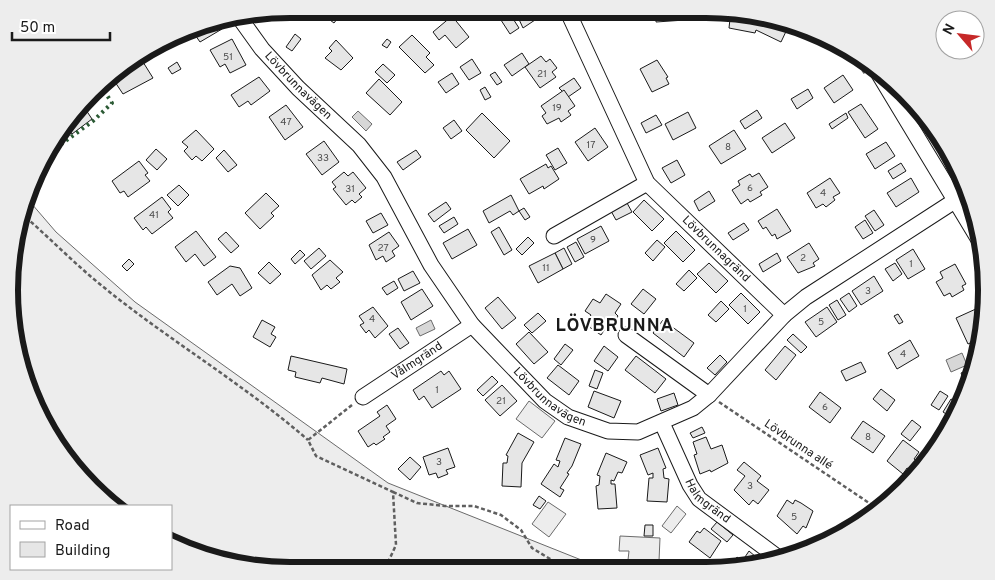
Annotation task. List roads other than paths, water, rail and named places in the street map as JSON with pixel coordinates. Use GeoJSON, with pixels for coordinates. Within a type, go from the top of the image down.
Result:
{"type":"FeatureCollection","features":[{"type":"Feature","properties":{"kind":"street","name":"Lövbrunnagränd"},"geometry":{"type":"LineString","coordinates":[[571,18],[647,183],[784,315]]}},
{"type":"Feature","properties":{"kind":"street","name":"Lövbrunnavägen"},"geometry":{"type":"LineString","coordinates":[[243,22],[262,49],[298,88],[358,145],[384,177],[431,265],[472,325],[545,401],[568,417],[608,430],[638,432],[693,408],[709,396],[784,315],[806,297],[956,200]]}},
{"type":"Feature","properties":{"kind":"street"},"geometry":{"type":"LineString","coordinates":[[887,87],[969,222]]}},
{"type":"Feature","properties":{"kind":"street"},"geometry":{"type":"LineString","coordinates":[[554,236],[647,183]]}},
{"type":"Feature","properties":{"kind":"street","name":"Vålmgränd"},"geometry":{"type":"LineString","coordinates":[[363,396],[472,325]]}},
{"type":"Feature","properties":{"kind":"street"},"geometry":{"type":"LineString","coordinates":[[626,336],[709,396]]}},
{"type":"Feature","properties":{"kind":"street","name":"Halmgränd"},"geometry":{"type":"LineString","coordinates":[[662,423],[690,485],[699,499],[772,554]]}},
{"type":"Feature","properties":{"kind":"district","name":"LÖVBRUNNA"},"geometry":{"type":"Point","coordinates":[615,326]}}]}
